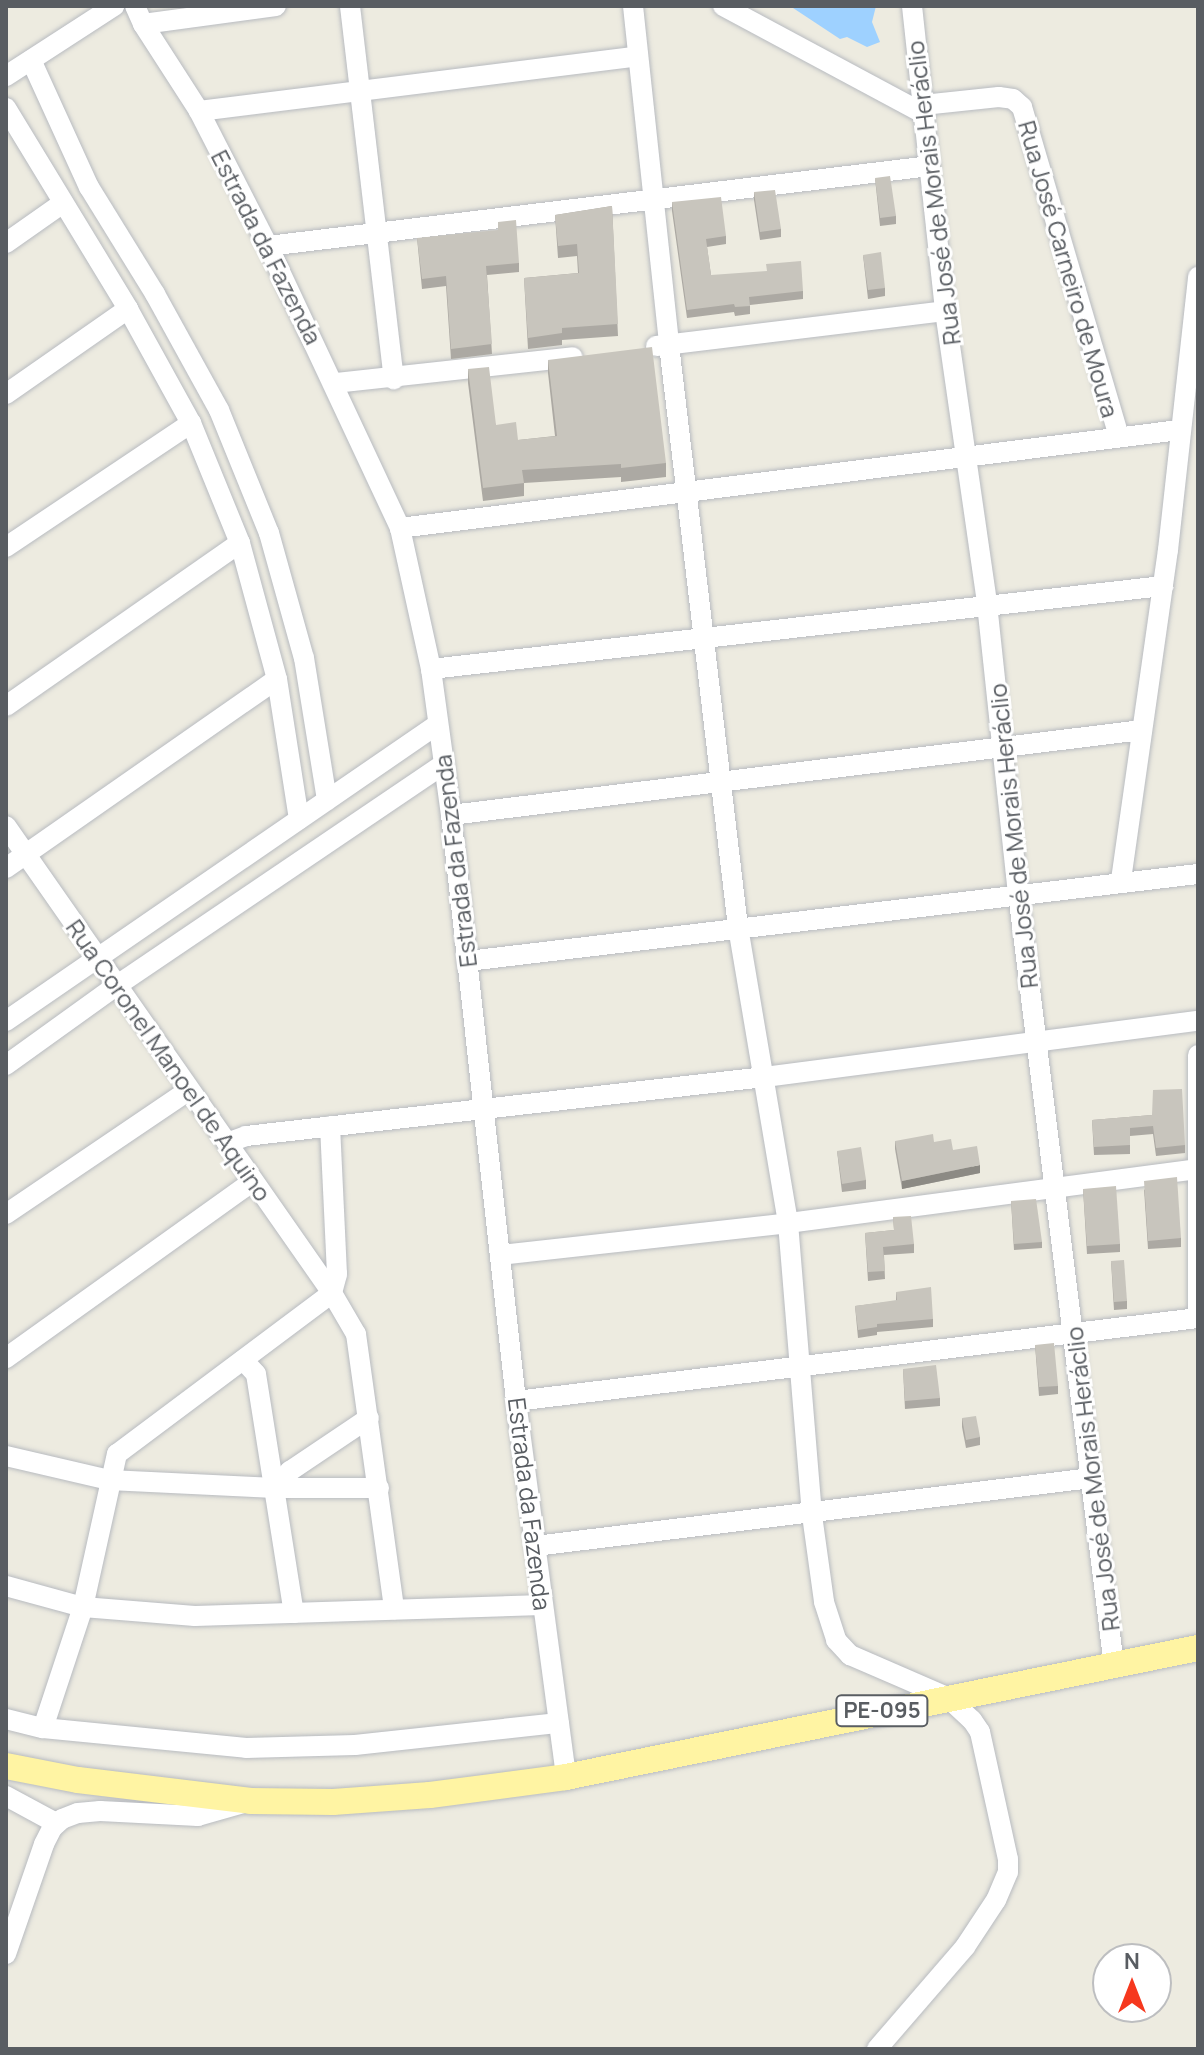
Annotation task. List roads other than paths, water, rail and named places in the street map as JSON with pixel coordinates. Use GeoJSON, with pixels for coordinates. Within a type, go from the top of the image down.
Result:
{"type":"FeatureCollection","features":[{"type":"Feature","properties":{"kind":"main road","name":"PE-095"},"geometry":{"type":"LineString","coordinates":[[6,1766],[78,1780],[251,1801],[392,1799],[566,1777],[1198,1648]]}},
{"type":"Feature","properties":{"kind":"street"},"geometry":{"type":"LineString","coordinates":[[6,76],[114,6]]}},
{"type":"Feature","properties":{"kind":"street"},"geometry":{"type":"LineString","coordinates":[[139,15],[276,6]]}},
{"type":"Feature","properties":{"kind":"street"},"geometry":{"type":"LineString","coordinates":[[350,6],[394,379]]}},
{"type":"Feature","properties":{"kind":"street"},"geometry":{"type":"LineString","coordinates":[[633,6],[669,345],[738,927],[788,1223],[812,1515],[826,1612],[838,1643],[868,1665],[947,1697],[980,1732],[998,1802],[1008,1872],[996,1900],[965,1947],[877,2049]]}},
{"type":"Feature","properties":{"kind":"street"},"geometry":{"type":"LineString","coordinates":[[723,6],[923,110]]}},
{"type":"Feature","properties":{"kind":"street","name":"Rua José de Morais Heráclio"},"geometry":{"type":"LineString","coordinates":[[912,6],[945,311],[987,604],[1018,893],[1114,1666]]}},
{"type":"Feature","properties":{"kind":"street","name":"Estrada da Fazenda"},"geometry":{"type":"LineString","coordinates":[[139,15],[199,111],[268,246],[335,383],[400,528],[431,669],[451,815],[486,1107],[516,1401],[566,1777]]}},
{"type":"Feature","properties":{"kind":"street"},"geometry":{"type":"LineString","coordinates":[[199,111],[638,56]]}},
{"type":"Feature","properties":{"kind":"street"},"geometry":{"type":"LineString","coordinates":[[31,60],[89,187],[155,294],[219,410],[269,533],[304,658],[327,800]]}},
{"type":"Feature","properties":{"kind":"street","name":"Rua José Carneiro de Moura"},"geometry":{"type":"LineString","coordinates":[[923,110],[999,97],[1013,99],[1022,107],[1119,437]]}},
{"type":"Feature","properties":{"kind":"street"},"geometry":{"type":"LineString","coordinates":[[6,108],[128,309],[191,423],[240,543],[277,679],[299,819]]}},
{"type":"Feature","properties":{"kind":"street"},"geometry":{"type":"LineString","coordinates":[[268,246],[930,166]]}},
{"type":"Feature","properties":{"kind":"street"},"geometry":{"type":"LineString","coordinates":[[6,243],[63,203]]}},
{"type":"Feature","properties":{"kind":"street"},"geometry":{"type":"LineString","coordinates":[[1121,880],[1163,586],[1179,430],[1193,358],[1198,277]]}},
{"type":"Feature","properties":{"kind":"street"},"geometry":{"type":"LineString","coordinates":[[6,394],[128,309]]}},
{"type":"Feature","properties":{"kind":"street"},"geometry":{"type":"LineString","coordinates":[[638,349],[945,311]]}},
{"type":"Feature","properties":{"kind":"street"},"geometry":{"type":"LineString","coordinates":[[335,383],[394,379],[592,354]]}},
{"type":"Feature","properties":{"kind":"street"},"geometry":{"type":"LineString","coordinates":[[6,547],[191,423]]}},
{"type":"Feature","properties":{"kind":"street"},"geometry":{"type":"LineString","coordinates":[[400,528],[686,489],[1179,430]]}},
{"type":"Feature","properties":{"kind":"street"},"geometry":{"type":"LineString","coordinates":[[6,706],[240,543]]}},
{"type":"Feature","properties":{"kind":"street"},"geometry":{"type":"LineString","coordinates":[[431,669],[1163,586]]}},
{"type":"Feature","properties":{"kind":"street"},"geometry":{"type":"LineString","coordinates":[[6,868],[277,679]]}},
{"type":"Feature","properties":{"kind":"street"},"geometry":{"type":"LineString","coordinates":[[6,1021],[438,724]]}},
{"type":"Feature","properties":{"kind":"street"},"geometry":{"type":"LineString","coordinates":[[451,815],[1142,730]]}},
{"type":"Feature","properties":{"kind":"street"},"geometry":{"type":"LineString","coordinates":[[6,1065],[116,986],[444,764]]}},
{"type":"Feature","properties":{"kind":"street","name":"Rua Coronel Manoel de Aquino"},"geometry":{"type":"LineString","coordinates":[[6,826],[332,1293],[356,1334],[394,1609]]}},
{"type":"Feature","properties":{"kind":"street"},"geometry":{"type":"LineString","coordinates":[[468,961],[1121,880],[1198,874]]}},
{"type":"Feature","properties":{"kind":"street"},"geometry":{"type":"LineString","coordinates":[[227,1143],[246,1136],[765,1077],[1198,1021]]}},
{"type":"Feature","properties":{"kind":"street"},"geometry":{"type":"LineString","coordinates":[[1198,1055],[1198,1309]]}},
{"type":"Feature","properties":{"kind":"street"},"geometry":{"type":"LineString","coordinates":[[6,1214],[189,1090]]}},
{"type":"Feature","properties":{"kind":"street"},"geometry":{"type":"LineString","coordinates":[[43,1728],[83,1607],[117,1454],[332,1293],[337,1274],[330,1126]]}},
{"type":"Feature","properties":{"kind":"street"},"geometry":{"type":"LineString","coordinates":[[500,1255],[788,1223],[1055,1185],[1196,1169]]}},
{"type":"Feature","properties":{"kind":"street"},"geometry":{"type":"LineString","coordinates":[[6,1358],[253,1181]]}},
{"type":"Feature","properties":{"kind":"street"},"geometry":{"type":"LineString","coordinates":[[516,1401],[1198,1318]]}},
{"type":"Feature","properties":{"kind":"street"},"geometry":{"type":"LineString","coordinates":[[243,1360],[256,1374],[294,1613]]}},
{"type":"Feature","properties":{"kind":"street"},"geometry":{"type":"LineString","coordinates":[[275,1488],[290,1471],[369,1418]]}},
{"type":"Feature","properties":{"kind":"street"},"geometry":{"type":"LineString","coordinates":[[6,1456],[109,1480],[275,1488],[379,1488]]}},
{"type":"Feature","properties":{"kind":"street"},"geometry":{"type":"LineString","coordinates":[[535,1546],[812,1515],[1091,1478]]}},
{"type":"Feature","properties":{"kind":"street"},"geometry":{"type":"LineString","coordinates":[[6,1586],[83,1607],[195,1616],[543,1605]]}},
{"type":"Feature","properties":{"kind":"street"},"geometry":{"type":"LineString","coordinates":[[6,1719],[43,1728],[246,1748],[355,1745],[559,1723]]}},
{"type":"Feature","properties":{"kind":"street"},"geometry":{"type":"LineString","coordinates":[[6,1796],[56,1823]]}},
{"type":"Feature","properties":{"kind":"street"},"geometry":{"type":"LineString","coordinates":[[6,1954],[44,1844],[56,1823],[84,1812],[198,1816],[251,1801]]}},
{"type":"Feature","properties":{"kind":"water"},"geometry":{"type":"Polygon","coordinates":[[[790,6],[876,6],[872,22],[880,42],[867,47],[847,37],[840,39],[790,6]]]}}]}
